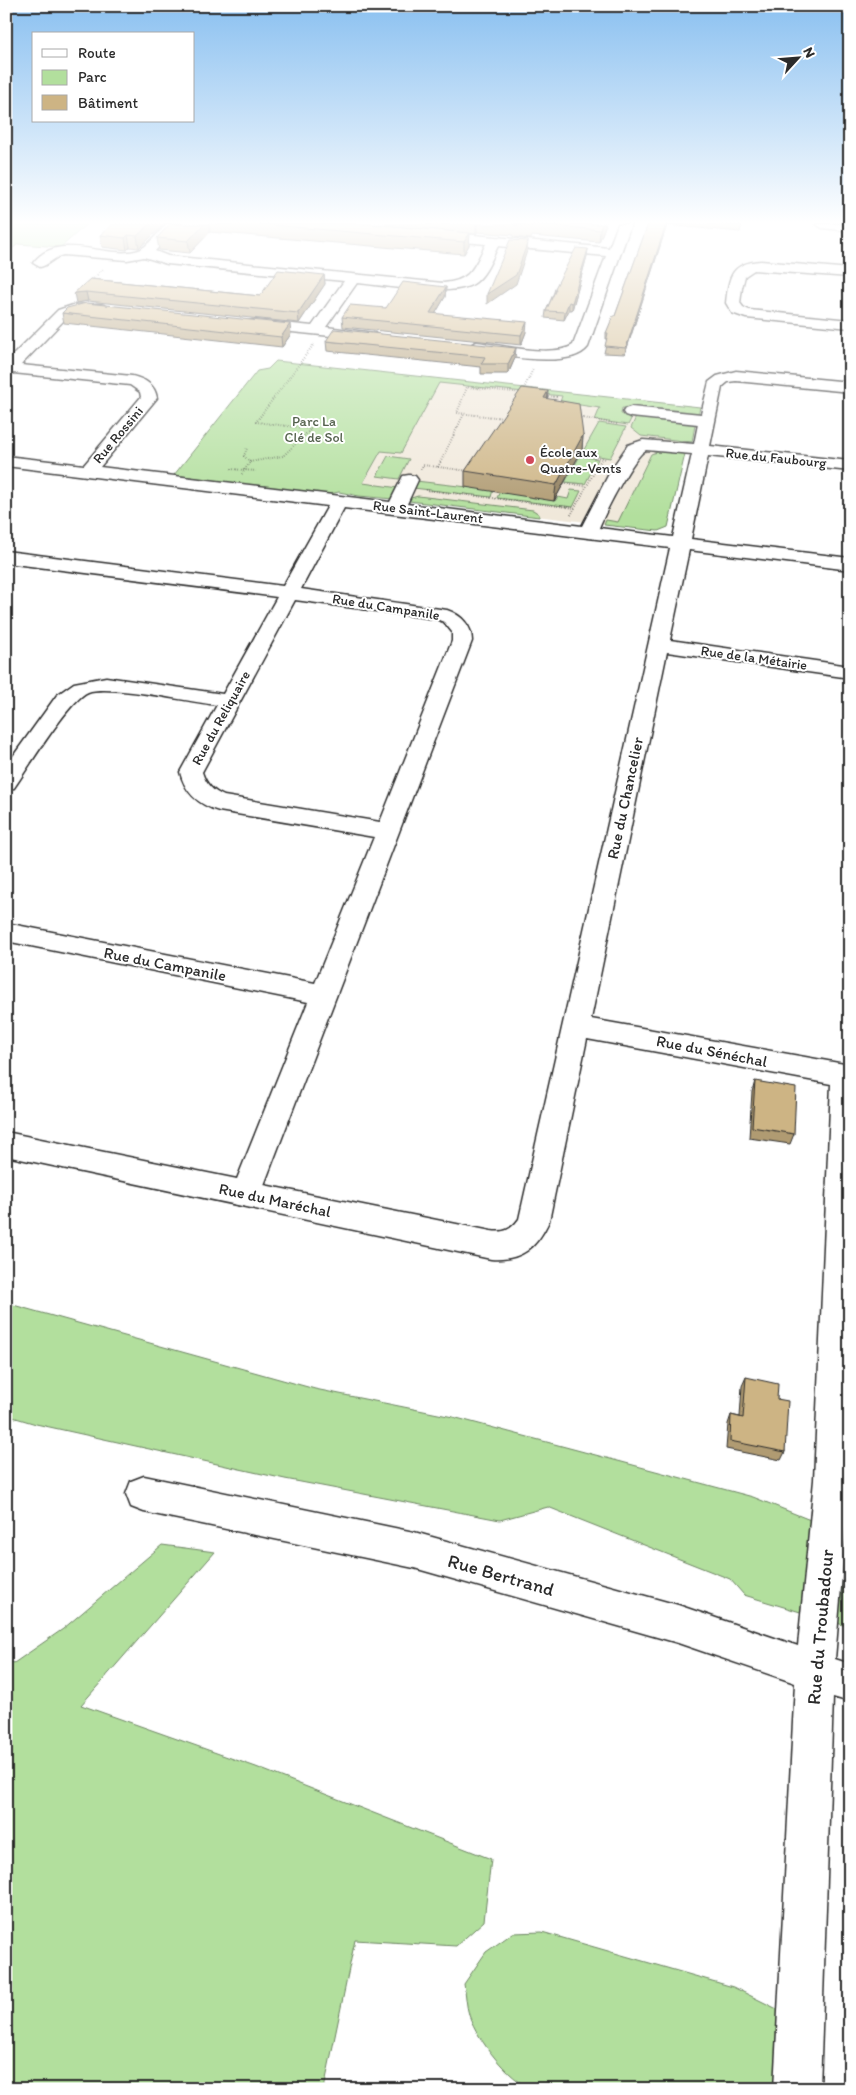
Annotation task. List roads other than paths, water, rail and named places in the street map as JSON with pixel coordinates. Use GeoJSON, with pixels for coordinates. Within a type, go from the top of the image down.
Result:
{"type":"FeatureCollection","features":[{"type":"Feature","properties":{"kind":"street"},"geometry":{"type":"LineString","coordinates":[[8,369],[54,322]]}},
{"type":"Feature","properties":{"kind":"street"},"geometry":{"type":"LineString","coordinates":[[237,322],[316,337],[382,338]]}},
{"type":"Feature","properties":{"kind":"street"},"geometry":{"type":"LineString","coordinates":[[316,337],[326,322]]}},
{"type":"Feature","properties":{"kind":"street"},"geometry":{"type":"LineString","coordinates":[[467,346],[552,355],[565,354],[580,347],[589,322]]}},
{"type":"Feature","properties":{"kind":"street"},"geometry":{"type":"LineString","coordinates":[[827,322],[850,324]]}},
{"type":"Feature","properties":{"kind":"street","name":"Rue Rossini"},"geometry":{"type":"LineString","coordinates":[[8,369],[132,381],[146,388],[149,398],[88,471]]}},
{"type":"Feature","properties":{"kind":"street","name":"Rue du Chancelier"},"geometry":{"type":"LineString","coordinates":[[534,1222],[715,385],[723,379],[736,376],[850,387]]}},
{"type":"Feature","properties":{"kind":"street"},"geometry":{"type":"LineString","coordinates":[[631,412],[708,420]]}},
{"type":"Feature","properties":{"kind":"street","name":"Rue du Faubourg"},"geometry":{"type":"LineString","coordinates":[[589,532],[592,522],[613,483],[636,448],[653,445],[850,466]]}},
{"type":"Feature","properties":{"kind":"street","name":"Rue Saint-Laurent"},"geometry":{"type":"LineString","coordinates":[[6,461],[396,508],[543,518],[589,532],[850,564]]}},
{"type":"Feature","properties":{"kind":"street"},"geometry":{"type":"LineString","coordinates":[[396,508],[414,485]]}},
{"type":"Feature","properties":{"kind":"street","name":"Rue du Reliquaire"},"geometry":{"type":"LineString","coordinates":[[339,501],[191,772],[197,789],[206,797],[219,803],[387,832]]}},
{"type":"Feature","properties":{"kind":"street","name":"Rue du Campanile"},"geometry":{"type":"LineString","coordinates":[[6,558],[290,593],[440,614],[451,618],[462,631],[462,641],[246,1194]]}},
{"type":"Feature","properties":{"kind":"street","name":"Rue de la Métairie"},"geometry":{"type":"LineString","coordinates":[[659,645],[850,672]]}},
{"type":"Feature","properties":{"kind":"street"},"geometry":{"type":"LineString","coordinates":[[6,783],[65,700],[81,687],[106,683],[230,701]]}},
{"type":"Feature","properties":{"kind":"street","name":"Rue du Campanile"},"geometry":{"type":"LineString","coordinates":[[6,932],[324,995]]}},
{"type":"Feature","properties":{"kind":"street","name":"Rue du Sénéchal"},"geometry":{"type":"LineString","coordinates":[[575,1026],[848,1076]]}},
{"type":"Feature","properties":{"kind":"street","name":"Rue du Troubadour"},"geometry":{"type":"LineString","coordinates":[[797,2089],[832,1677],[832,1480],[844,1322],[848,1076]]}},
{"type":"Feature","properties":{"kind":"street","name":"Rue du Maréchal"},"geometry":{"type":"LineString","coordinates":[[6,1144],[501,1247],[510,1245],[526,1236],[534,1222]]}},
{"type":"Feature","properties":{"kind":"street","name":"Rue Bertrand"},"geometry":{"type":"LineString","coordinates":[[144,1494],[414,1550],[678,1624],[832,1677]]}},
{"type":"Feature","properties":{"kind":"place","name":"École aux Quatre-Vents"},"geometry":{"type":"Point","coordinates":[530,460]}},
{"type":"Feature","properties":{"kind":"park label","name":"Parc La Clé de Sol"},"geometry":{"type":"Point","coordinates":[314,430]}}]}
